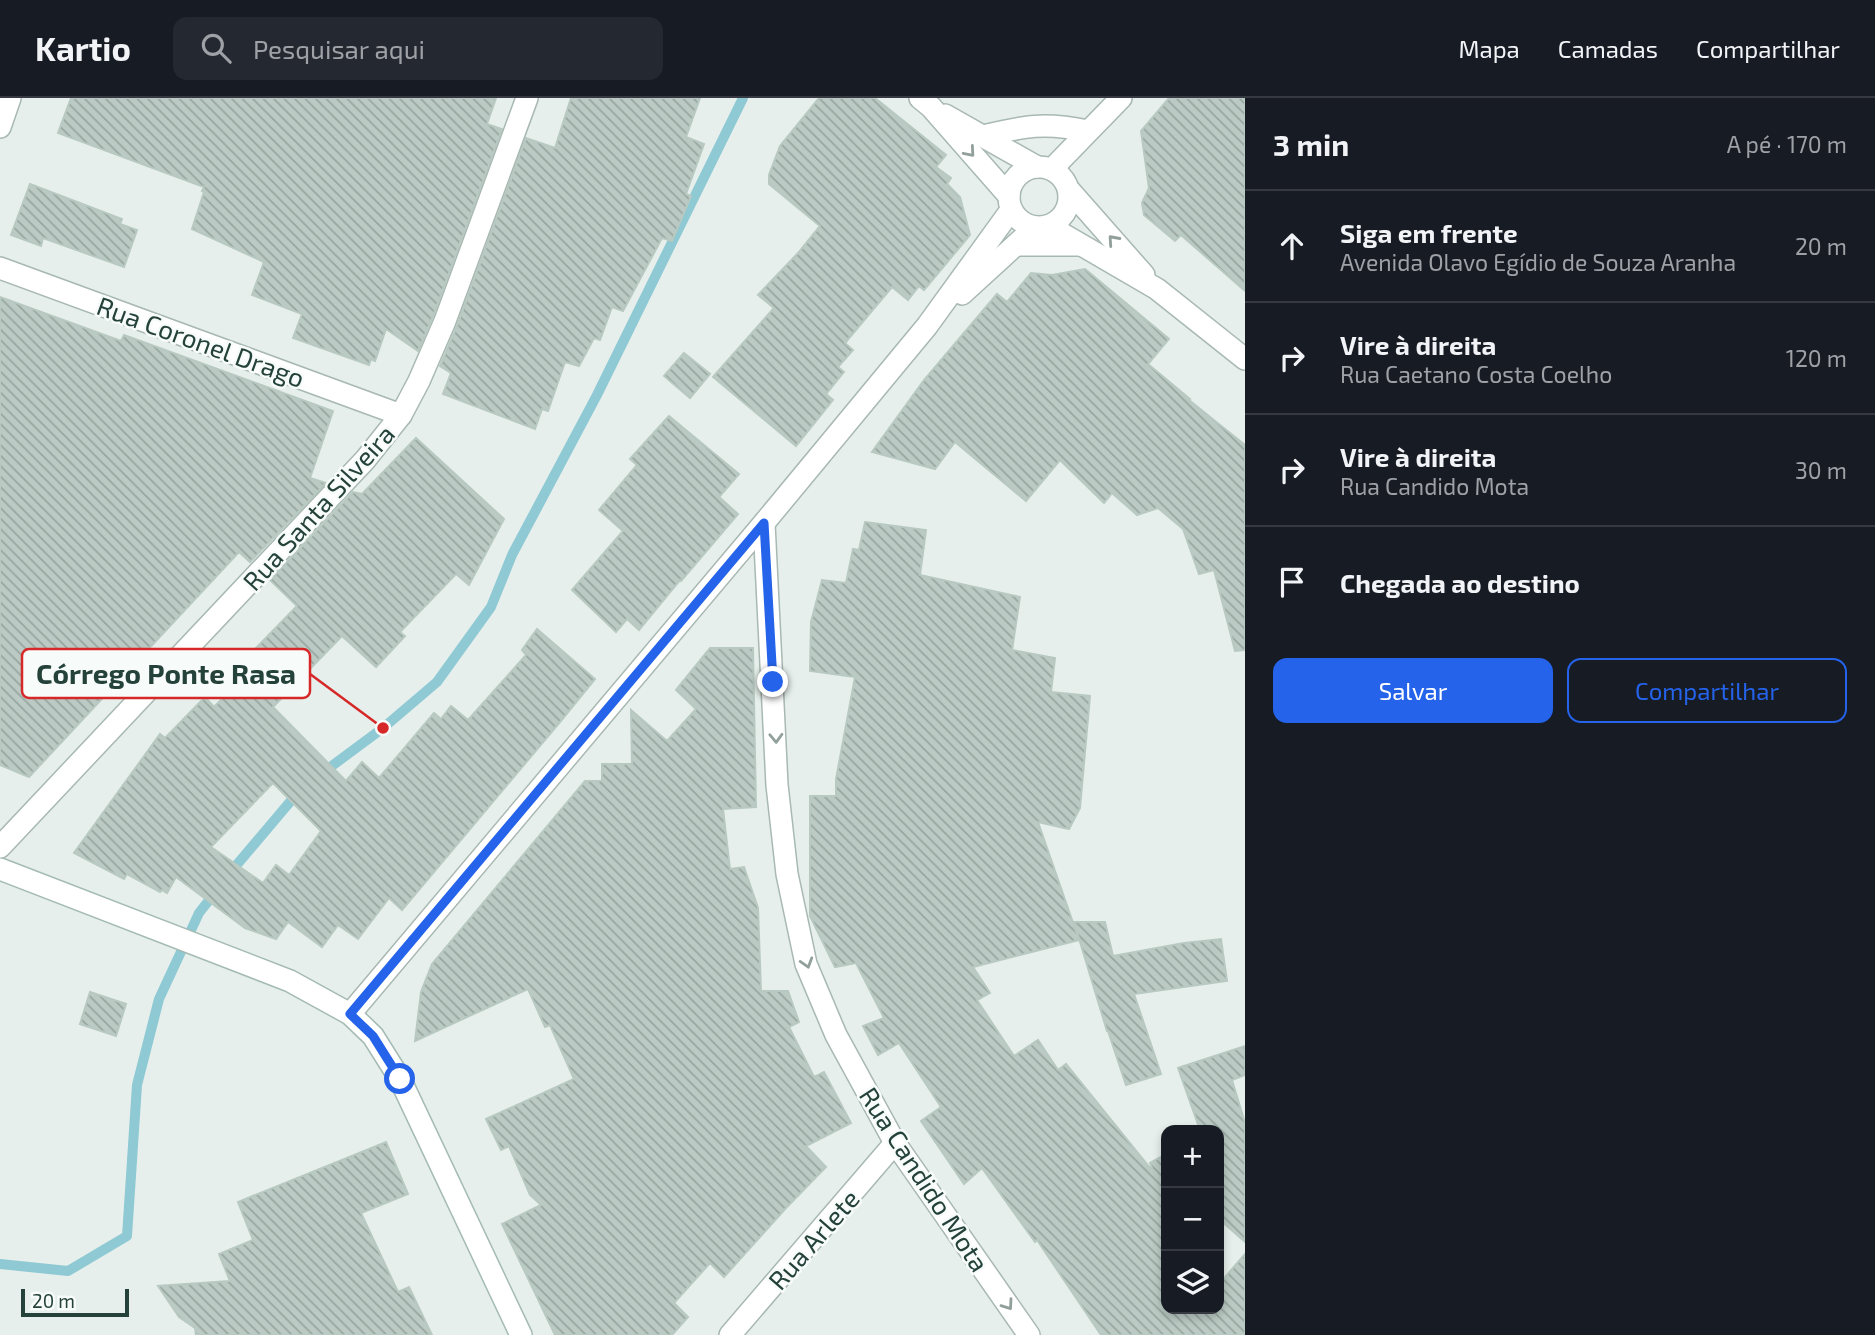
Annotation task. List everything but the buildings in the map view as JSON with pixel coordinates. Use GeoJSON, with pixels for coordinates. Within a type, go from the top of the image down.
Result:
{"type":"FeatureCollection","features":[{"type":"Feature","properties":{"kind":"street"},"geometry":{"type":"LineString","coordinates":[[0,127],[10,98]]}},
{"type":"Feature","properties":{"kind":"street","name":"Rua Santa Silveira"},"geometry":{"type":"LineString","coordinates":[[0,847],[365,460],[401,415],[445,321],[527,98]]}},
{"type":"Feature","properties":{"kind":"street"},"geometry":{"type":"LineString","coordinates":[[350,1014],[927,326],[1010,203],[1013,182],[1023,171],[1045,168],[1121,98]]}},
{"type":"Feature","properties":{"kind":"street"},"geometry":{"type":"LineString","coordinates":[[925,103],[1063,178],[1070,191],[1157,289]]}},
{"type":"Feature","properties":{"kind":"street"},"geometry":{"type":"LineString","coordinates":[[925,103],[1010,203],[1021,222],[1042,227],[1081,245],[1157,289],[1245,359]]}},
{"type":"Feature","properties":{"kind":"street"},"geometry":{"type":"LineString","coordinates":[[983,136],[1045,125],[1088,131]]}},
{"type":"Feature","properties":{"kind":"street"},"geometry":{"type":"LineString","coordinates":[[927,326],[1016,245],[1042,227],[1062,219],[1069,206],[1070,191]]}},
{"type":"Feature","properties":{"kind":"street"},"geometry":{"type":"LineString","coordinates":[[1016,245],[1081,245]]}},
{"type":"Feature","properties":{"kind":"street","name":"Rua Coronel Drago"},"geometry":{"type":"LineString","coordinates":[[0,268],[401,415]]}},
{"type":"Feature","properties":{"kind":"street","name":"Rua Candido Mota"},"geometry":{"type":"LineString","coordinates":[[764,523],[777,785],[787,874],[806,964],[836,1035],[895,1143],[1029,1335]]}},
{"type":"Feature","properties":{"kind":"street"},"geometry":{"type":"LineString","coordinates":[[0,869],[290,981],[350,1014],[373,1036],[400,1079],[520,1335]]}},
{"type":"Feature","properties":{"kind":"street","name":"Rua Arlete"},"geometry":{"type":"LineString","coordinates":[[730,1335],[895,1143]]}},
{"type":"Feature","properties":{"kind":"waterway"},"geometry":{"type":"LineString","coordinates":[[321,774],[383,728],[437,682],[491,607],[512,555],[597,395],[743,98]]}},
{"type":"Feature","properties":{"kind":"waterway"},"geometry":{"type":"LineString","coordinates":[[229,874],[300,790]]}},
{"type":"Feature","properties":{"kind":"waterway"},"geometry":{"type":"LineString","coordinates":[[0,1264],[68,1271],[127,1236],[137,1085],[159,999],[199,913],[217,890]]}},
{"type":"Feature","properties":{"kind":"place","name":"Córrego Ponte Rasa"},"geometry":{"type":"Point","coordinates":[383,728]}},
{"type":"Feature","properties":{"kind":"route"},"geometry":{"type":"LineString","coordinates":[[400,1079],[373,1036],[350,1014],[764,523],[773,682]]}}]}
